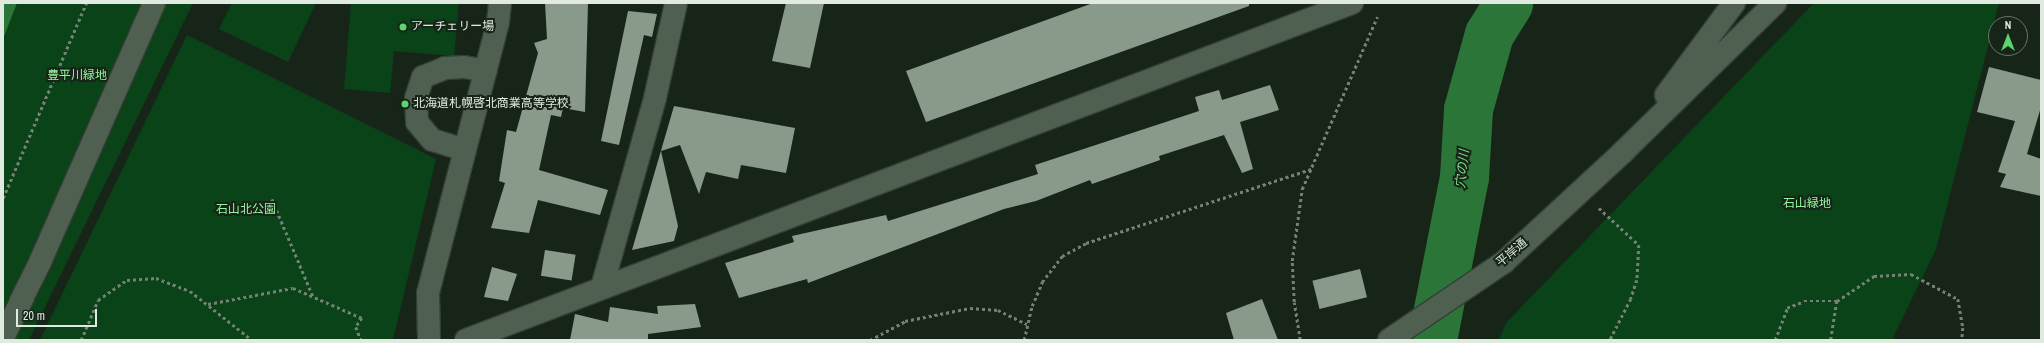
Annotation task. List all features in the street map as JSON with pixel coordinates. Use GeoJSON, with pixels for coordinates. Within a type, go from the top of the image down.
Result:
{"type":"FeatureCollection","features":[{"type":"Feature","properties":{"kind":"street"},"geometry":{"type":"LineString","coordinates":[[3,338],[40,262],[154,3]]}},
{"type":"Feature","properties":{"kind":"street"},"geometry":{"type":"LineString","coordinates":[[429,340],[428,293],[486,71],[500,3]]}},
{"type":"Feature","properties":{"kind":"street"},"geometry":{"type":"LineString","coordinates":[[602,287],[655,98],[676,3]]}},
{"type":"Feature","properties":{"kind":"street"},"geometry":{"type":"LineString","coordinates":[[466,340],[1352,3]]}},
{"type":"Feature","properties":{"kind":"street","name":"平岸通"},"geometry":{"type":"LineString","coordinates":[[1623,152],[1734,3]]}},
{"type":"Feature","properties":{"kind":"street","name":"平岸通"},"geometry":{"type":"LineString","coordinates":[[1389,340],[1504,262],[1623,152],[1775,3]]}},
{"type":"Feature","properties":{"kind":"street"},"geometry":{"type":"LineString","coordinates":[[465,150],[432,140],[417,122],[416,98],[423,78],[445,68],[464,67],[486,71]]}},
{"type":"Feature","properties":{"kind":"path"},"geometry":{"type":"LineString","coordinates":[[3,198],[86,3]]}},
{"type":"Feature","properties":{"kind":"path"},"geometry":{"type":"LineString","coordinates":[[1300,340],[1292,261],[1302,189],[1377,17]]}},
{"type":"Feature","properties":{"kind":"path"},"geometry":{"type":"LineString","coordinates":[[1024,340],[1027,324],[1042,282],[1062,256],[1074,250],[1311,169]]}},
{"type":"Feature","properties":{"kind":"path"},"geometry":{"type":"LineString","coordinates":[[1581,191],[1639,245],[1637,280],[1632,299],[1610,340]]}},
{"type":"Feature","properties":{"kind":"path"},"geometry":{"type":"LineString","coordinates":[[272,199],[314,297]]}},
{"type":"Feature","properties":{"kind":"path"},"geometry":{"type":"LineString","coordinates":[[1775,340],[1787,308],[1804,301],[1837,301],[1874,276],[1911,274],[1958,300],[1963,328],[1962,340]]}},
{"type":"Feature","properties":{"kind":"path"},"geometry":{"type":"LineString","coordinates":[[81,340],[98,300],[127,280],[156,278],[190,290],[252,340]]}},
{"type":"Feature","properties":{"kind":"path"},"geometry":{"type":"LineString","coordinates":[[207,304],[293,288],[362,318],[356,327],[361,340]]}},
{"type":"Feature","properties":{"kind":"path"},"geometry":{"type":"LineString","coordinates":[[1831,340],[1837,301]]}},
{"type":"Feature","properties":{"kind":"path"},"geometry":{"type":"LineString","coordinates":[[870,340],[906,321],[970,308],[998,310],[1027,324]]}},
{"type":"Feature","properties":{"kind":"green space","name":"豊平川緑地"},"geometry":{"type":"Polygon","coordinates":[[[3,3],[193,3],[29,340],[3,340],[3,3]]]}},
{"type":"Feature","properties":{"kind":"green space"},"geometry":{"type":"Polygon","coordinates":[[[232,3],[316,3],[288,62],[219,29],[232,3]]]}},
{"type":"Feature","properties":{"kind":"green space","name":"アーチェリー場"},"geometry":{"type":"Polygon","coordinates":[[[351,3],[459,3],[454,56],[394,51],[390,93],[344,89],[351,3]]]}},
{"type":"Feature","properties":{"kind":"green space","name":"石山緑地"},"geometry":{"type":"Polygon","coordinates":[[[1814,3],[1999,3],[1996,16],[1988,16],[1988,46],[1936,249],[1892,340],[1499,340],[1506,323],[1814,3]]]}},
{"type":"Feature","properties":{"kind":"green space","name":"石山北公園"},"geometry":{"type":"Polygon","coordinates":[[[187,35],[436,159],[393,340],[40,340],[187,35]]]}},
{"type":"Feature","properties":{"kind":"shaded area"},"geometry":{"type":"Polygon","coordinates":[[[3,3],[17,3],[3,39],[3,3]]]}},
{"type":"Feature","properties":{"kind":"building"},"geometry":{"type":"Polygon","coordinates":[[[545,3],[588,3],[585,112],[563,108],[561,117],[551,115],[539,170],[608,190],[600,215],[538,200],[529,233],[491,228],[505,183],[499,181],[507,130],[516,132],[538,53],[534,43],[547,39],[545,3]]]}},
{"type":"Feature","properties":{"kind":"building"},"geometry":{"type":"Polygon","coordinates":[[[786,3],[824,3],[810,68],[772,61],[786,3]]]}},
{"type":"Feature","properties":{"kind":"building"},"geometry":{"type":"Polygon","coordinates":[[[1093,3],[1249,3],[1249,6],[926,122],[906,71],[1093,3]]]}},
{"type":"Feature","properties":{"kind":"building"},"geometry":{"type":"Polygon","coordinates":[[[628,11],[657,14],[652,37],[644,35],[619,145],[601,141],[628,11]]]}},
{"type":"Feature","properties":{"kind":"building"},"geometry":{"type":"Polygon","coordinates":[[[1989,67],[2041,80],[2041,107],[2027,154],[2041,159],[2041,196],[2000,187],[2006,174],[1998,172],[2015,121],[1977,112],[1989,67]]]}},
{"type":"Feature","properties":{"kind":"building"},"geometry":{"type":"Polygon","coordinates":[[[1270,85],[1279,110],[1240,122],[1253,169],[1242,173],[1224,135],[1159,156],[1160,160],[1092,184],[1090,180],[1036,201],[1004,209],[808,283],[807,279],[739,298],[725,263],[794,242],[792,236],[886,215],[888,221],[1038,174],[1035,165],[1199,111],[1195,97],[1219,90],[1222,100],[1270,85]]]}},
{"type":"Feature","properties":{"kind":"building"},"geometry":{"type":"Polygon","coordinates":[[[674,106],[795,128],[786,173],[741,165],[738,179],[706,172],[699,194],[680,145],[661,151],[678,226],[674,241],[632,250],[674,106]]]}},
{"type":"Feature","properties":{"kind":"building"},"geometry":{"type":"Polygon","coordinates":[[[545,250],[576,255],[572,281],[541,276],[545,250]]]}},
{"type":"Feature","properties":{"kind":"building"},"geometry":{"type":"Polygon","coordinates":[[[492,267],[517,274],[508,301],[484,297],[492,267]]]}},
{"type":"Feature","properties":{"kind":"building"},"geometry":{"type":"Polygon","coordinates":[[[1360,269],[1367,297],[1319,309],[1312,281],[1360,269]]]}},
{"type":"Feature","properties":{"kind":"building"},"geometry":{"type":"Polygon","coordinates":[[[1262,299],[1278,340],[1234,340],[1226,313],[1262,299]]]}},
{"type":"Feature","properties":{"kind":"building"},"geometry":{"type":"Polygon","coordinates":[[[695,304],[701,327],[648,334],[648,340],[570,340],[575,314],[608,322],[610,307],[658,314],[657,306],[695,304]]]}},
{"type":"Feature","properties":{"kind":"waterway","name":"穴の川"},"geometry":{"type":"LineString","coordinates":[[1432,340],[1464,177],[1468,109],[1489,34],[1508,3]]}},
{"type":"Feature","properties":{"kind":"place","name":"アーチェリー場"},"geometry":{"type":"Point","coordinates":[403,27]}},
{"type":"Feature","properties":{"kind":"place","name":"北海道札幌啓北商業高等学校"},"geometry":{"type":"Point","coordinates":[405,104]}}]}
